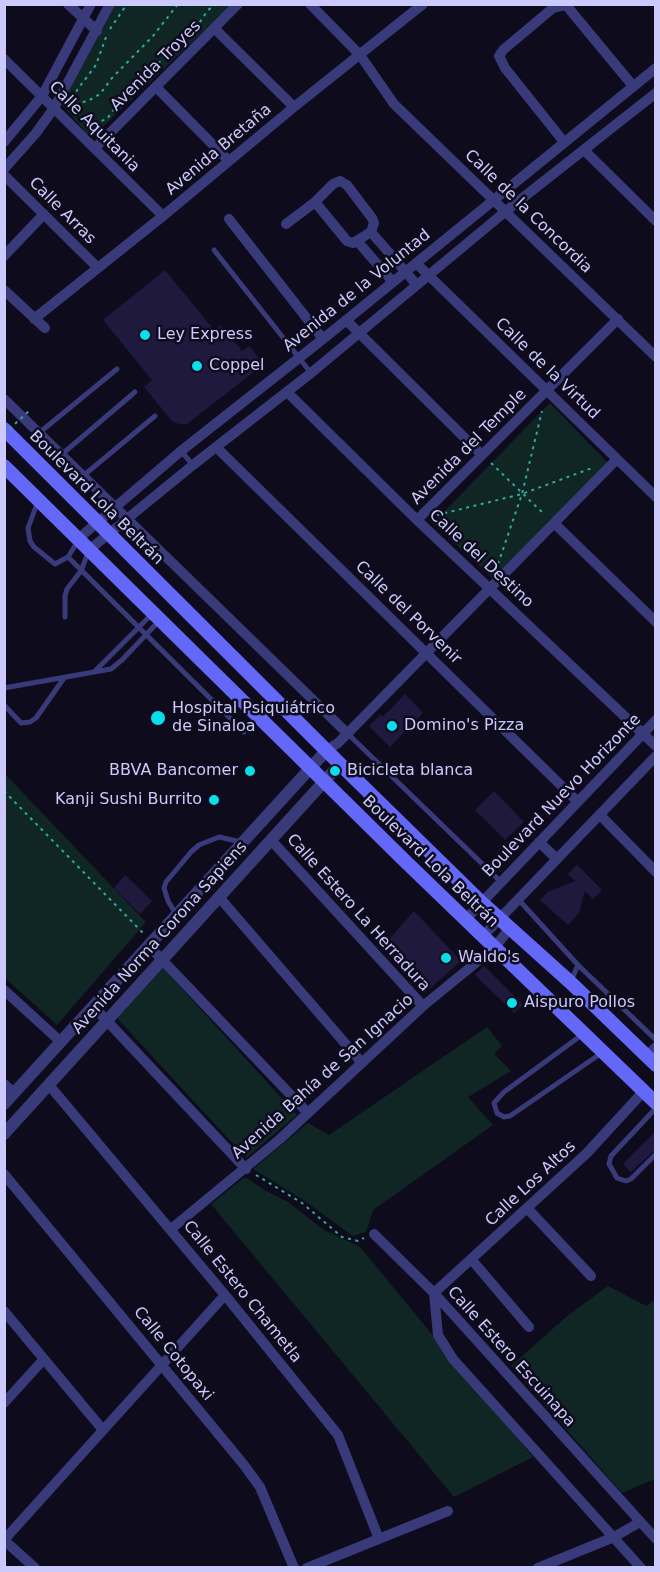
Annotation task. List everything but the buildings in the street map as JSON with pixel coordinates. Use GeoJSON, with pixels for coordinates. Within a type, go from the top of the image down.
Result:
{"type":"FeatureCollection","features":[{"type":"Feature","properties":{"kind":"main road","name":"Boulevard Lola Beltrán"},"geometry":{"type":"LineString","coordinates":[[4,429],[326,751],[481,902],[653,1056]]}},
{"type":"Feature","properties":{"kind":"main road","name":"Boulevard Lola Beltrán"},"geometry":{"type":"LineString","coordinates":[[4,466],[494,948],[656,1103]]}},
{"type":"Feature","properties":{"kind":"street"},"geometry":{"type":"LineString","coordinates":[[68,4],[97,31]]}},
{"type":"Feature","properties":{"kind":"street"},"geometry":{"type":"LineString","coordinates":[[4,142],[42,96],[92,4]]}},
{"type":"Feature","properties":{"kind":"street"},"geometry":{"type":"LineString","coordinates":[[4,169],[36,133],[54,108],[110,4]]}},
{"type":"Feature","properties":{"kind":"street","name":"Avenida Troyes"},"geometry":{"type":"LineString","coordinates":[[95,148],[238,4]]}},
{"type":"Feature","properties":{"kind":"street","name":"Calle de la Concordia"},"geometry":{"type":"LineString","coordinates":[[310,4],[360,55],[394,104],[656,357]]}},
{"type":"Feature","properties":{"kind":"street","name":"Avenida Bretaña"},"geometry":{"type":"LineString","coordinates":[[34,319],[423,4]]}},
{"type":"Feature","properties":{"kind":"street"},"geometry":{"type":"LineString","coordinates":[[564,142],[499,56],[503,50],[553,8],[566,5],[633,86]]}},
{"type":"Feature","properties":{"kind":"street"},"geometry":{"type":"LineString","coordinates":[[214,28],[294,107]]}},
{"type":"Feature","properties":{"kind":"street","name":"Calle Aquitania"},"geometry":{"type":"LineString","coordinates":[[4,59],[163,216]]}},
{"type":"Feature","properties":{"kind":"street","name":"Avenida de la Voluntad"},"geometry":{"type":"LineString","coordinates":[[78,539],[181,451],[323,339],[656,68]]}},
{"type":"Feature","properties":{"kind":"street"},"geometry":{"type":"LineString","coordinates":[[156,87],[229,161]]}},
{"type":"Feature","properties":{"kind":"street","name":"Avenida de la Voluntad"},"geometry":{"type":"LineString","coordinates":[[89,550],[359,334],[506,211],[655,94]]}},
{"type":"Feature","properties":{"kind":"street"},"geometry":{"type":"LineString","coordinates":[[584,150],[656,221]]}},
{"type":"Feature","properties":{"kind":"street","name":"Calle Arras"},"geometry":{"type":"LineString","coordinates":[[4,175],[98,268]]}},
{"type":"Feature","properties":{"kind":"street"},"geometry":{"type":"LineString","coordinates":[[286,224],[315,202],[333,184],[340,181],[372,218],[374,227],[358,242],[347,241],[315,202]]}},
{"type":"Feature","properties":{"kind":"street"},"geometry":{"type":"LineString","coordinates":[[4,256],[44,214]]}},
{"type":"Feature","properties":{"kind":"street"},"geometry":{"type":"LineString","coordinates":[[229,219],[323,339]]}},
{"type":"Feature","properties":{"kind":"street"},"geometry":{"type":"LineString","coordinates":[[371,232],[417,285]]}},
{"type":"Feature","properties":{"kind":"street"},"geometry":{"type":"LineString","coordinates":[[358,242],[392,281]]}},
{"type":"Feature","properties":{"kind":"street"},"geometry":{"type":"LineString","coordinates":[[378,264],[389,255]]}},
{"type":"Feature","properties":{"kind":"street","name":"Calle de la Virtud"},"geometry":{"type":"LineString","coordinates":[[416,262],[656,497]]}},
{"type":"Feature","properties":{"kind":"street"},"geometry":{"type":"LineString","coordinates":[[4,290],[45,328]]}},
{"type":"Feature","properties":{"kind":"street"},"geometry":{"type":"LineString","coordinates":[[346,320],[482,455]]}},
{"type":"Feature","properties":{"kind":"street","name":"Avenida del Temple"},"geometry":{"type":"LineString","coordinates":[[417,520],[618,320]]}},
{"type":"Feature","properties":{"kind":"street","name":"Calle del Destino"},"geometry":{"type":"LineString","coordinates":[[287,392],[417,520],[656,746]]}},
{"type":"Feature","properties":{"kind":"street"},"geometry":{"type":"LineString","coordinates":[[6,403],[347,734]]}},
{"type":"Feature","properties":{"kind":"street","name":"Calle del Porvenir"},"geometry":{"type":"LineString","coordinates":[[216,447],[578,802]]}},
{"type":"Feature","properties":{"kind":"street"},"geometry":{"type":"LineString","coordinates":[[326,751],[347,734],[617,459]]}},
{"type":"Feature","properties":{"kind":"street"},"geometry":{"type":"LineString","coordinates":[[554,523],[656,622]]}},
{"type":"Feature","properties":{"kind":"street","name":"Boulevard Nuevo Horizonte"},"geometry":{"type":"LineString","coordinates":[[466,919],[656,720]]}},
{"type":"Feature","properties":{"kind":"street"},"geometry":{"type":"LineString","coordinates":[[338,743],[340,764]]}},
{"type":"Feature","properties":{"kind":"street","name":"Avenida Norma Corona Sapiens"},"geometry":{"type":"LineString","coordinates":[[4,1104],[326,751]]}},
{"type":"Feature","properties":{"kind":"street"},"geometry":{"type":"LineString","coordinates":[[483,936],[656,756]]}},
{"type":"Feature","properties":{"kind":"street","name":"Avenida Norma Corona Sapiens"},"geometry":{"type":"LineString","coordinates":[[4,1134],[340,764]]}},
{"type":"Feature","properties":{"kind":"street"},"geometry":{"type":"LineString","coordinates":[[600,814],[656,872]]}},
{"type":"Feature","properties":{"kind":"street","name":"Calle Estero La Herradura"},"geometry":{"type":"LineString","coordinates":[[271,840],[423,1006]]}},
{"type":"Feature","properties":{"kind":"street"},"geometry":{"type":"LineString","coordinates":[[539,842],[557,859]]}},
{"type":"Feature","properties":{"kind":"street"},"geometry":{"type":"LineString","coordinates":[[219,897],[362,1063]]}},
{"type":"Feature","properties":{"kind":"street","name":"Avenida Bahía de San Ignacio"},"geometry":{"type":"LineString","coordinates":[[171,1229],[246,1169],[423,1006],[494,948],[511,927]]}},
{"type":"Feature","properties":{"kind":"street"},"geometry":{"type":"LineString","coordinates":[[150,944],[162,960],[307,1112]]}},
{"type":"Feature","properties":{"kind":"street"},"geometry":{"type":"LineString","coordinates":[[4,990],[61,1042]]}},
{"type":"Feature","properties":{"kind":"street"},"geometry":{"type":"LineString","coordinates":[[93,1006],[246,1169]]}},
{"type":"Feature","properties":{"kind":"street"},"geometry":{"type":"LineString","coordinates":[[4,1084],[14,1093]]}},
{"type":"Feature","properties":{"kind":"street","name":"Calle Estero Chametla"},"geometry":{"type":"LineString","coordinates":[[49,1085],[225,1294],[338,1435],[379,1539]]}},
{"type":"Feature","properties":{"kind":"street","name":"Calle Los Altos"},"geometry":{"type":"LineString","coordinates":[[434,1293],[587,1153],[643,1092]]}},
{"type":"Feature","properties":{"kind":"street","name":"Calle Cotopaxi"},"geometry":{"type":"LineString","coordinates":[[4,1174],[163,1364],[260,1487],[294,1568]]}},
{"type":"Feature","properties":{"kind":"street"},"geometry":{"type":"LineString","coordinates":[[527,1208],[591,1276]]}},
{"type":"Feature","properties":{"kind":"street"},"geometry":{"type":"LineString","coordinates":[[374,1234],[434,1293]]}},
{"type":"Feature","properties":{"kind":"street"},"geometry":{"type":"LineString","coordinates":[[471,1259],[529,1327]]}},
{"type":"Feature","properties":{"kind":"street","name":"Calle Estero Escuinapa"},"geometry":{"type":"LineString","coordinates":[[434,1293],[656,1539]]}},
{"type":"Feature","properties":{"kind":"street","name":"Calle Estero Escuinapa"},"geometry":{"type":"LineString","coordinates":[[434,1293],[438,1335],[453,1359],[641,1568]]}},
{"type":"Feature","properties":{"kind":"street"},"geometry":{"type":"LineString","coordinates":[[36,1568],[4,1540],[225,1294]]}},
{"type":"Feature","properties":{"kind":"street"},"geometry":{"type":"LineString","coordinates":[[4,1311],[103,1430]]}},
{"type":"Feature","properties":{"kind":"street"},"geometry":{"type":"LineString","coordinates":[[4,1403],[44,1359]]}},
{"type":"Feature","properties":{"kind":"street"},"geometry":{"type":"LineString","coordinates":[[308,1568],[448,1510]]}},
{"type":"Feature","properties":{"kind":"street"},"geometry":{"type":"LineString","coordinates":[[538,1568],[614,1537],[640,1522]]}},
{"type":"Feature","properties":{"kind":"lane"},"geometry":{"type":"LineString","coordinates":[[214,250],[311,373]]}},
{"type":"Feature","properties":{"kind":"lane"},"geometry":{"type":"LineString","coordinates":[[39,433],[117,369]]}},
{"type":"Feature","properties":{"kind":"lane"},"geometry":{"type":"LineString","coordinates":[[61,454],[135,392]]}},
{"type":"Feature","properties":{"kind":"lane"},"geometry":{"type":"LineString","coordinates":[[82,476],[155,416]]}},
{"type":"Feature","properties":{"kind":"lane"},"geometry":{"type":"LineString","coordinates":[[181,451],[193,465]]}},
{"type":"Feature","properties":{"kind":"lane"},"geometry":{"type":"LineString","coordinates":[[39,499],[28,528],[30,541],[55,564],[68,558],[78,539]]}},
{"type":"Feature","properties":{"kind":"lane"},"geometry":{"type":"LineString","coordinates":[[65,616],[67,589],[81,571],[89,550]]}},
{"type":"Feature","properties":{"kind":"lane"},"geometry":{"type":"LineString","coordinates":[[68,558],[244,732]]}},
{"type":"Feature","properties":{"kind":"lane"},"geometry":{"type":"LineString","coordinates":[[94,672],[139,628],[157,616]]}},
{"type":"Feature","properties":{"kind":"lane"},"geometry":{"type":"LineString","coordinates":[[4,688],[105,671],[116,666],[146,635],[157,616]]}},
{"type":"Feature","properties":{"kind":"lane"},"geometry":{"type":"LineString","coordinates":[[4,705],[21,723],[30,722],[64,678]]}},
{"type":"Feature","properties":{"kind":"lane"},"geometry":{"type":"LineString","coordinates":[[347,734],[501,882]]}},
{"type":"Feature","properties":{"kind":"lane"},"geometry":{"type":"LineString","coordinates":[[176,915],[164,888],[166,882],[191,852],[199,845],[219,837],[242,843]]}},
{"type":"Feature","properties":{"kind":"lane"},"geometry":{"type":"LineString","coordinates":[[518,899],[578,965],[656,1040]]}},
{"type":"Feature","properties":{"kind":"lane"},"geometry":{"type":"LineString","coordinates":[[570,982],[578,965]]}},
{"type":"Feature","properties":{"kind":"lane"},"geometry":{"type":"LineString","coordinates":[[584,1033],[504,1092],[494,1103],[497,1113],[504,1117],[510,1116],[603,1052]]}},
{"type":"Feature","properties":{"kind":"lane"},"geometry":{"type":"LineString","coordinates":[[656,1108],[611,1156],[609,1164],[617,1178],[626,1181],[631,1179],[656,1154]]}},
{"type":"Feature","properties":{"kind":"path"},"geometry":{"type":"LineString","coordinates":[[127,4],[108,32],[96,65],[77,90],[74,104],[83,119],[95,123],[107,119],[127,91],[153,73],[167,50],[192,34],[208,10],[217,4]]}},
{"type":"Feature","properties":{"kind":"path"},"geometry":{"type":"LineString","coordinates":[[54,108],[88,101],[100,94],[112,78],[153,36],[178,4]]}},
{"type":"Feature","properties":{"kind":"path"},"geometry":{"type":"LineString","coordinates":[[497,567],[522,494],[547,391]]}},
{"type":"Feature","properties":{"kind":"path"},"geometry":{"type":"LineString","coordinates":[[4,434],[30,410]]}},
{"type":"Feature","properties":{"kind":"path"},"geometry":{"type":"LineString","coordinates":[[482,455],[554,523]]}},
{"type":"Feature","properties":{"kind":"path"},"geometry":{"type":"LineString","coordinates":[[417,520],[522,494],[596,467]]}},
{"type":"Feature","properties":{"kind":"path"},"geometry":{"type":"LineString","coordinates":[[4,791],[150,944]]}},
{"type":"Feature","properties":{"kind":"path"},"geometry":{"type":"LineString","coordinates":[[246,1169],[302,1203],[342,1237],[358,1240],[374,1234]]}},
{"type":"Feature","properties":{"kind":"green space"},"geometry":{"type":"Polygon","coordinates":[[[115,5],[231,5],[91,138],[61,104],[115,5]]]}},
{"type":"Feature","properties":{"kind":"green space"},"geometry":{"type":"Polygon","coordinates":[[[550,403],[607,462],[493,579],[433,523],[550,403]]]}},
{"type":"Feature","properties":{"kind":"green space"},"geometry":{"type":"Polygon","coordinates":[[[5,774],[146,922],[57,1025],[5,978],[5,774]]]}},
{"type":"Feature","properties":{"kind":"green space"},"geometry":{"type":"Polygon","coordinates":[[[163,968],[297,1115],[246,1158],[117,1018],[163,968]]]}},
{"type":"Feature","properties":{"kind":"green space"},"geometry":{"type":"Polygon","coordinates":[[[487,1027],[502,1046],[494,1054],[511,1071],[468,1097],[493,1125],[373,1210],[366,1232],[353,1236],[302,1199],[253,1169],[308,1123],[329,1135],[487,1027]]]}},
{"type":"Feature","properties":{"kind":"green space"},"geometry":{"type":"Polygon","coordinates":[[[245,1177],[288,1202],[324,1230],[360,1247],[533,1457],[454,1497],[211,1204],[245,1177]]]}},
{"type":"Feature","properties":{"kind":"green space"},"geometry":{"type":"Polygon","coordinates":[[[608,1286],[646,1306],[655,1300],[655,1479],[622,1493],[511,1366],[566,1317],[608,1286]]]}},
{"type":"Feature","properties":{"kind":"place","name":"Ley Express"},"geometry":{"type":"Point","coordinates":[145,335]}},
{"type":"Feature","properties":{"kind":"place","name":"Coppel"},"geometry":{"type":"Point","coordinates":[197,366]}},
{"type":"Feature","properties":{"kind":"place","name":"Hospital Psiquiátrico de Sinaloa"},"geometry":{"type":"Point","coordinates":[158,718]}},
{"type":"Feature","properties":{"kind":"place","name":"Domino's Pizza"},"geometry":{"type":"Point","coordinates":[392,726]}},
{"type":"Feature","properties":{"kind":"place","name":"BBVA Bancomer"},"geometry":{"type":"Point","coordinates":[250,771]}},
{"type":"Feature","properties":{"kind":"place","name":"Bicicleta blanca"},"geometry":{"type":"Point","coordinates":[335,771]}},
{"type":"Feature","properties":{"kind":"place","name":"Kanji Sushi Burrito"},"geometry":{"type":"Point","coordinates":[214,800]}},
{"type":"Feature","properties":{"kind":"place","name":"Waldo's"},"geometry":{"type":"Point","coordinates":[446,958]}},
{"type":"Feature","properties":{"kind":"place","name":"Aispuro Pollos"},"geometry":{"type":"Point","coordinates":[512,1003]}}]}
